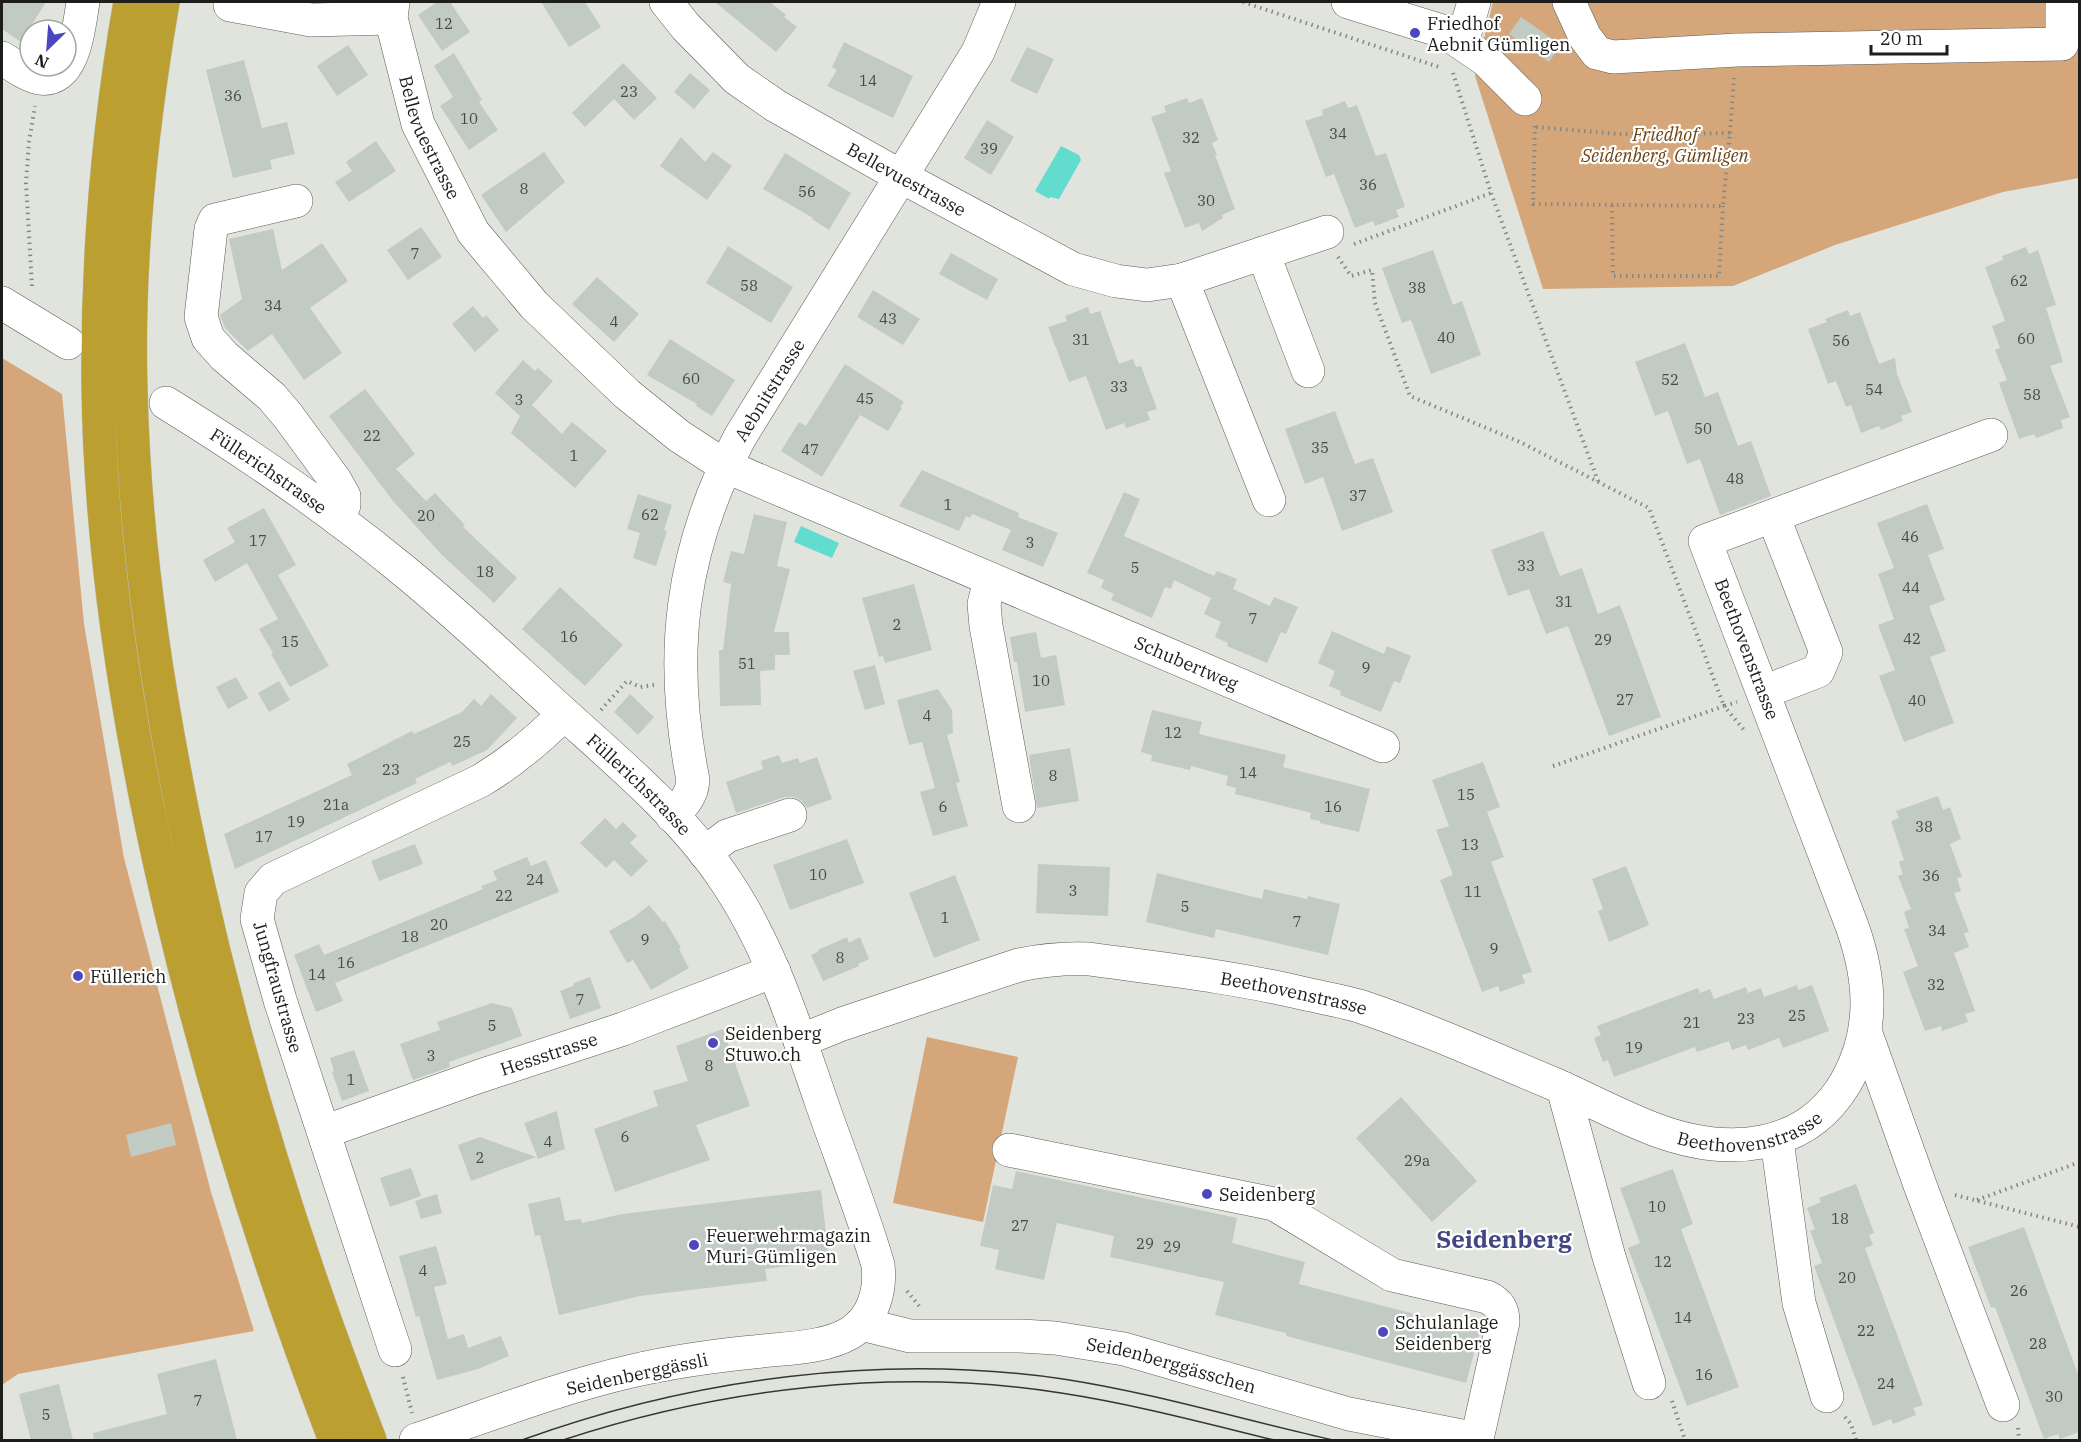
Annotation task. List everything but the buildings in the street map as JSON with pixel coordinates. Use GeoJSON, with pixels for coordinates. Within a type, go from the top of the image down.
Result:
{"type":"FeatureCollection","features":[{"type":"Feature","properties":{"kind":"highway"},"geometry":{"type":"LineString","coordinates":[[130,2],[106,179],[99,318],[101,457],[106,529],[123,668],[149,818],[184,968],[210,1066],[262,1237],[334,1439]]}},
{"type":"Feature","properties":{"kind":"highway"},"geometry":{"type":"LineString","coordinates":[[163,2],[146,111],[139,182],[131,318],[134,469],[155,665],[182,812],[245,1071],[300,1248],[367,1433]]}},
{"type":"Feature","properties":{"kind":"street"},"geometry":{"type":"LineString","coordinates":[[78,26],[83,2]]}},
{"type":"Feature","properties":{"kind":"street","name":"Bellevuestrasse"},"geometry":{"type":"LineString","coordinates":[[231,2],[230,5],[311,20],[392,10],[418,123],[473,232],[534,305],[627,394],[679,436],[725,466]]}},
{"type":"Feature","properties":{"kind":"street","name":"Bellevuestrasse"},"geometry":{"type":"LineString","coordinates":[[666,2],[686,27],[736,79],[776,106],[1073,269],[1116,282],[1147,285],[1182,280],[1263,253],[1330,241]]}},
{"type":"Feature","properties":{"kind":"street","name":"Aebnitstrasse"},"geometry":{"type":"LineString","coordinates":[[672,816],[688,798],[693,780],[683,723],[680,682],[680,644],[686,585],[704,520],[725,466],[740,437],[978,52],[999,2]]}},
{"type":"Feature","properties":{"kind":"street"},"geometry":{"type":"LineString","coordinates":[[1348,2],[1445,32],[1486,60],[1530,113]]}},
{"type":"Feature","properties":{"kind":"street"},"geometry":{"type":"LineString","coordinates":[[1445,32],[1466,29],[1474,2]]}},
{"type":"Feature","properties":{"kind":"street"},"geometry":{"type":"LineString","coordinates":[[1569,2],[1585,37],[1597,53],[1613,57],[1737,50],[2062,44],[2062,2]]}},
{"type":"Feature","properties":{"kind":"street"},"geometry":{"type":"LineString","coordinates":[[2,58],[18,68]]}},
{"type":"Feature","properties":{"kind":"street"},"geometry":{"type":"LineString","coordinates":[[296,201],[216,220],[211,229],[201,317],[208,338],[224,356],[272,397],[335,480],[344,496],[344,505],[338,519]]}},
{"type":"Feature","properties":{"kind":"street"},"geometry":{"type":"LineString","coordinates":[[1263,253],[1308,371]]}},
{"type":"Feature","properties":{"kind":"street"},"geometry":{"type":"LineString","coordinates":[[1182,280],[1269,500]]}},
{"type":"Feature","properties":{"kind":"street"},"geometry":{"type":"LineString","coordinates":[[16,299],[68,343]]}},
{"type":"Feature","properties":{"kind":"street","name":"Füllerichstrasse"},"geometry":{"type":"LineString","coordinates":[[166,403],[226,440],[338,519],[399,567],[575,724],[672,816],[721,874],[748,918],[774,971],[878,1265],[878,1294],[861,1324]]}},
{"type":"Feature","properties":{"kind":"street","name":"Beethovenstrasse"},"geometry":{"type":"LineString","coordinates":[[800,1041],[842,1024],[1019,965],[1065,958],[1089,959],[1256,982],[1355,1005],[1410,1023],[1563,1088],[1614,1113],[1657,1131],[1690,1141],[1761,1144],[1777,1140],[1800,1129],[1819,1115],[1838,1096],[1851,1073],[1865,1031],[1867,993],[1865,969],[1860,947],[1705,541],[1991,435]]}},
{"type":"Feature","properties":{"kind":"street","name":"Schubertweg"},"geometry":{"type":"LineString","coordinates":[[725,466],[1383,746]]}},
{"type":"Feature","properties":{"kind":"street"},"geometry":{"type":"LineString","coordinates":[[1764,692],[1818,671],[1826,652],[1773,516]]}},
{"type":"Feature","properties":{"kind":"street"},"geometry":{"type":"LineString","coordinates":[[990,580],[984,604],[986,626],[1019,807]]}},
{"type":"Feature","properties":{"kind":"street","name":"Jungfraustrasse"},"geometry":{"type":"LineString","coordinates":[[395,1350],[280,1000],[257,919],[261,893],[273,879],[480,781],[501,769],[542,737],[575,724]]}},
{"type":"Feature","properties":{"kind":"street"},"geometry":{"type":"LineString","coordinates":[[705,853],[727,836],[790,814]]}},
{"type":"Feature","properties":{"kind":"street","name":"Hessstrasse"},"geometry":{"type":"LineString","coordinates":[[324,1132],[480,1076],[623,1029],[774,971]]}},
{"type":"Feature","properties":{"kind":"street"},"geometry":{"type":"LineString","coordinates":[[1865,1031],[2003,1405]]}},
{"type":"Feature","properties":{"kind":"street"},"geometry":{"type":"LineString","coordinates":[[1563,1088],[1609,1257],[1648,1383]]}},
{"type":"Feature","properties":{"kind":"street"},"geometry":{"type":"LineString","coordinates":[[1777,1140],[1799,1303],[1827,1396]]}},
{"type":"Feature","properties":{"kind":"street"},"geometry":{"type":"LineString","coordinates":[[1009,1150],[1274,1204],[1392,1275],[1496,1301],[1503,1314],[1503,1322],[1477,1439]]}},
{"type":"Feature","properties":{"kind":"street","name":"Seidenberggässli"},"geometry":{"type":"LineString","coordinates":[[415,1428],[633,1371],[729,1354],[816,1344],[843,1336],[861,1324]]}},
{"type":"Feature","properties":{"kind":"street","name":"Seidenberggässchen"},"geometry":{"type":"LineString","coordinates":[[861,1324],[910,1336],[1021,1336],[1055,1338],[1105,1346],[1161,1359],[1349,1414],[1477,1439]]}},
{"type":"Feature","properties":{"kind":"path"},"geometry":{"type":"LineString","coordinates":[[1243,2],[1452,71],[1491,193],[1598,482]]}},
{"type":"Feature","properties":{"kind":"path"},"geometry":{"type":"LineString","coordinates":[[1612,205],[1613,276],[1719,276],[1735,72]]}},
{"type":"Feature","properties":{"kind":"path"},"geometry":{"type":"LineString","coordinates":[[16,299],[32,271],[26,183],[29,142],[39,78]]}},
{"type":"Feature","properties":{"kind":"path"},"geometry":{"type":"LineString","coordinates":[[1723,207],[1533,204],[1530,113],[1618,134],[1730,133]]}},
{"type":"Feature","properties":{"kind":"path"},"geometry":{"type":"LineString","coordinates":[[1491,193],[1330,241],[1351,276],[1372,270],[1374,303],[1410,396],[1520,442],[1649,508],[1724,706]]}},
{"type":"Feature","properties":{"kind":"path"},"geometry":{"type":"LineString","coordinates":[[575,724],[594,725],[592,718],[627,681],[640,687],[656,684]]}},
{"type":"Feature","properties":{"kind":"path"},"geometry":{"type":"LineString","coordinates":[[1553,766],[1764,692]]}},
{"type":"Feature","properties":{"kind":"path"},"geometry":{"type":"LineString","coordinates":[[1976,1200],[2079,1162]]}},
{"type":"Feature","properties":{"kind":"path"},"geometry":{"type":"LineString","coordinates":[[1920,1185],[2079,1227]]}},
{"type":"Feature","properties":{"kind":"path"},"geometry":{"type":"LineString","coordinates":[[395,1350],[415,1428]]}},
{"type":"Feature","properties":{"kind":"green space","name":"Friedhof Seidenberg, Gümligen"},"geometry":{"type":"Polygon","coordinates":[[[1493,2],[2079,2],[2079,178],[2003,192],[1835,245],[1733,286],[1543,289],[1475,76],[1493,2]]]}},
{"type":"Feature","properties":{"kind":"green space","name":"Füllerich"},"geometry":{"type":"Polygon","coordinates":[[[2,358],[62,394],[84,624],[124,858],[211,1192],[254,1331],[18,1374],[2,1385],[2,358]]]}},
{"type":"Feature","properties":{"kind":"green space"},"geometry":{"type":"Polygon","coordinates":[[[927,1037],[1018,1057],[983,1222],[893,1203],[927,1037]]]}},
{"type":"Feature","properties":{"kind":"water"},"geometry":{"type":"Polygon","coordinates":[[[1061,146],[1079,155],[1081,160],[1059,199],[1050,197],[1049,199],[1035,191],[1061,146]]]}},
{"type":"Feature","properties":{"kind":"water"},"geometry":{"type":"Polygon","coordinates":[[[801,526],[839,543],[832,558],[794,542],[801,526]]]}},
{"type":"Feature","properties":{"kind":"tram line"},"geometry":{"type":"LineString","coordinates":[[522,1440],[653,1401],[721,1387],[789,1376],[927,1369],[995,1372],[1063,1379],[1165,1399],[1333,1440]]}},
{"type":"Feature","properties":{"kind":"tram line"},"geometry":{"type":"LineString","coordinates":[[563,1440],[623,1422],[747,1395],[809,1387],[936,1382],[998,1385],[1088,1397],[1274,1440]]}},
{"type":"Feature","properties":{"kind":"place","name":"Friedhof Aebnit Gümligen"},"geometry":{"type":"Point","coordinates":[1415,33]}},
{"type":"Feature","properties":{"kind":"place","name":"Füllerich"},"geometry":{"type":"Point","coordinates":[78,976]}},
{"type":"Feature","properties":{"kind":"place","name":"Seidenberg Stuwo.ch"},"geometry":{"type":"Point","coordinates":[713,1043]}},
{"type":"Feature","properties":{"kind":"place","name":"Seidenberg"},"geometry":{"type":"Point","coordinates":[1207,1194]}},
{"type":"Feature","properties":{"kind":"place","name":"Feuerwehrmagazin Muri-Gümligen"},"geometry":{"type":"Point","coordinates":[694,1245]}},
{"type":"Feature","properties":{"kind":"place","name":"Schulanlage Seidenberg"},"geometry":{"type":"Point","coordinates":[1383,1332]}},
{"type":"Feature","properties":{"kind":"district","name":"Seidenberg"},"geometry":{"type":"Point","coordinates":[1504,1239]}}]}
